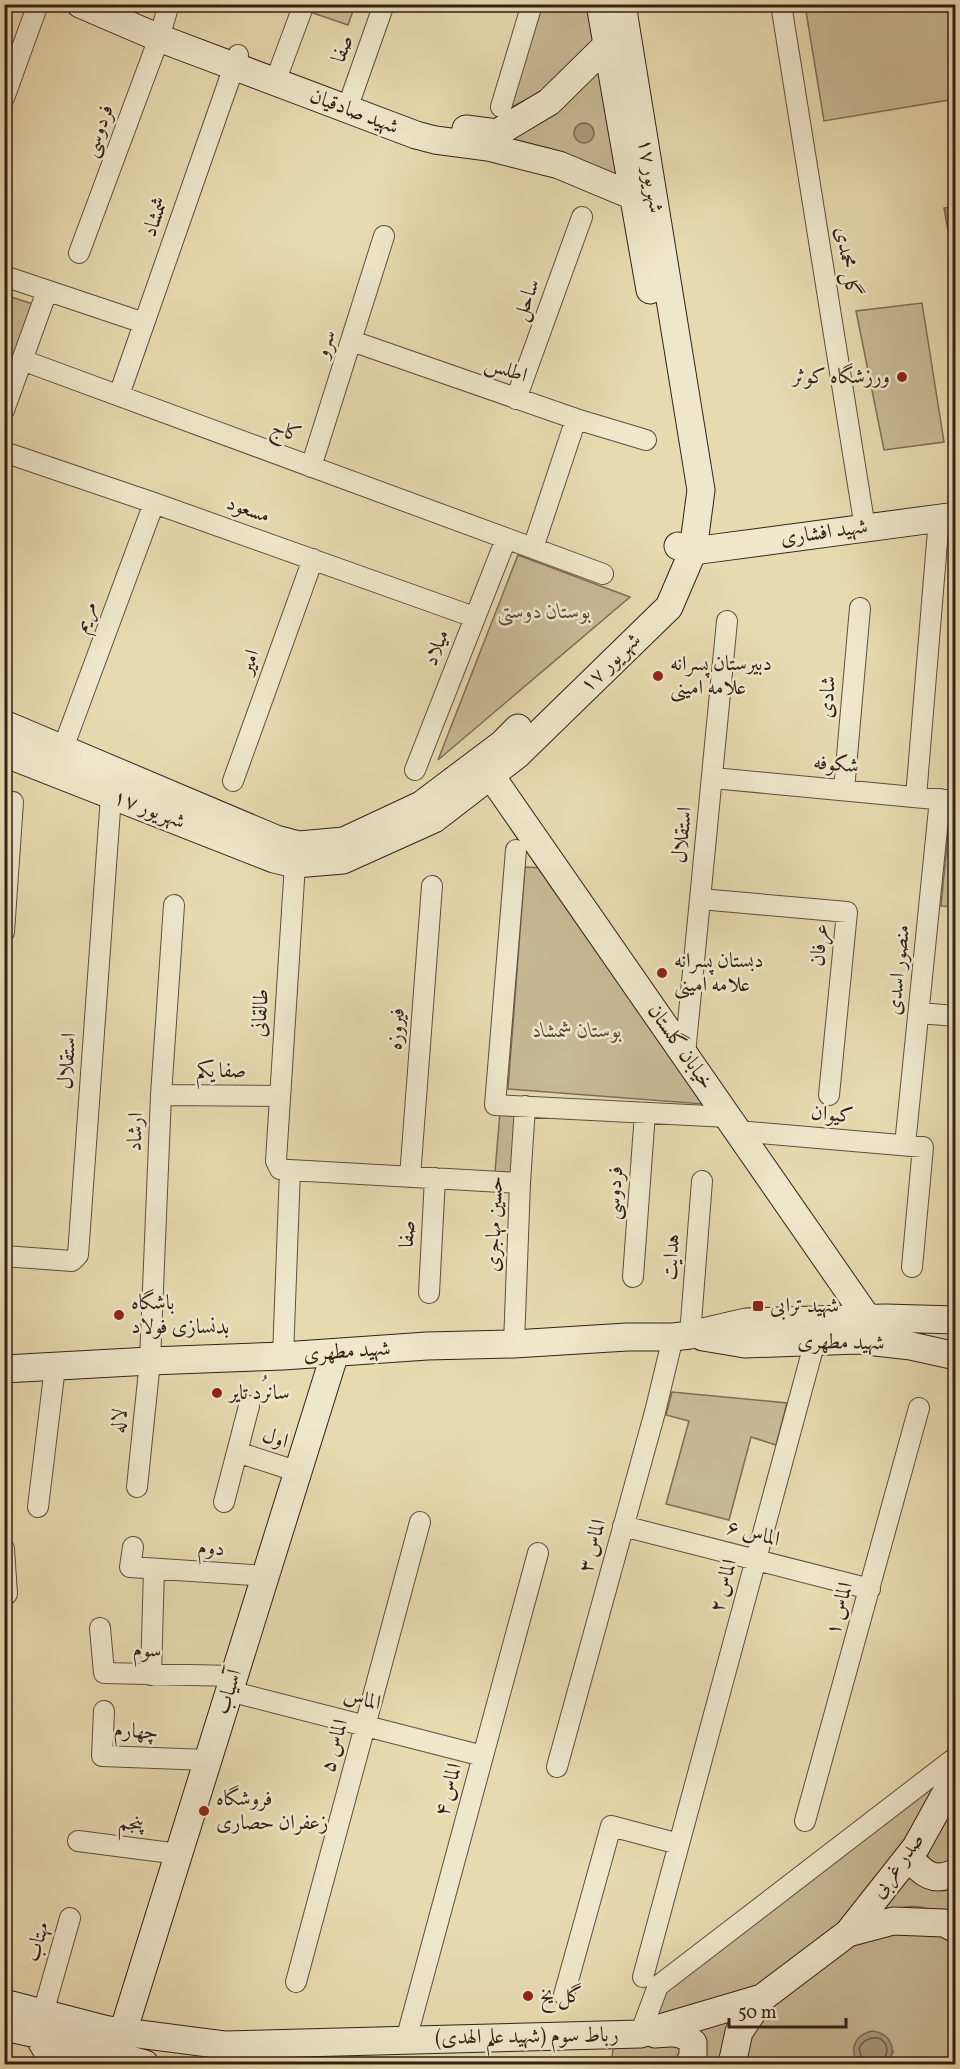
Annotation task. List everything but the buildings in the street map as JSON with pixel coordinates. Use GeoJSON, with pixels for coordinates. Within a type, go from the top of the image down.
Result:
{"type":"FeatureCollection","features":[{"type":"Feature","properties":{"kind":"main road","name":"شهید صادقیان"},"geometry":{"type":"LineString","coordinates":[[80,4],[163,22]]}},
{"type":"Feature","properties":{"kind":"main road","name":"شهید صادقیان"},"geometry":{"type":"LineString","coordinates":[[114,4],[163,22],[236,61],[350,104],[416,135],[488,147],[560,165],[633,196]]}},
{"type":"Feature","properties":{"kind":"main road","name":"۱۷ شهریور"},"geometry":{"type":"LineString","coordinates":[[4,753],[274,859],[295,864],[343,860],[434,819],[464,796],[502,744],[652,599],[685,548],[682,493],[600,4]]}},
{"type":"Feature","properties":{"kind":"main road","name":"۱۷ شهریور"},"geometry":{"type":"LineString","coordinates":[[4,724],[276,839],[299,845],[344,840],[421,805],[486,768],[517,755],[669,607],[701,490],[622,4]]}},
{"type":"Feature","properties":{"kind":"main road","name":"شهید صادقیان"},"geometry":{"type":"LineString","coordinates":[[350,104],[437,126],[497,133],[549,102],[607,45]]}},
{"type":"Feature","properties":{"kind":"main road","name":"شهید افشاری"},"geometry":{"type":"LineString","coordinates":[[685,548],[947,517]]}},
{"type":"Feature","properties":{"kind":"main road"},"geometry":{"type":"LineString","coordinates":[[464,796],[510,802],[511,775],[517,755]]}},
{"type":"Feature","properties":{"kind":"main road","name":"خیابان گلستان"},"geometry":{"type":"LineString","coordinates":[[486,768],[868,1319]]}},
{"type":"Feature","properties":{"kind":"main road","name":"شهید مطهری"},"geometry":{"type":"LineString","coordinates":[[681,1336],[747,1322],[868,1319],[956,1320]]}},
{"type":"Feature","properties":{"kind":"main road","name":"شهید مطهری"},"geometry":{"type":"LineString","coordinates":[[4,1369],[283,1356],[427,1346],[681,1336],[745,1344],[858,1340],[911,1346],[956,1356]]}},
{"type":"Feature","properties":{"kind":"main road","name":"آسیاب"},"geometry":{"type":"LineString","coordinates":[[123,2032],[299,1472],[334,1353]]}},
{"type":"Feature","properties":{"kind":"main road","name":"صدر غربی"},"geometry":{"type":"LineString","coordinates":[[848,1933],[916,1847],[948,1789],[956,1760]]}},
{"type":"Feature","properties":{"kind":"main road"},"geometry":{"type":"LineString","coordinates":[[908,1857],[920,1870],[934,1878],[956,1872]]}},
{"type":"Feature","properties":{"kind":"main road"},"geometry":{"type":"LineString","coordinates":[[732,2064],[739,2032],[762,1998],[848,1933],[893,1921],[944,1923],[956,1929]]}},
{"type":"Feature","properties":{"kind":"main road","name":"رباط سوم (شهید علم الهدی)"},"geometry":{"type":"LineString","coordinates":[[4,2027],[40,2024],[224,2045],[640,2034],[762,1998]]}},
{"type":"Feature","properties":{"kind":"main road","name":"رباط سوم (شهید علم الهدی)"},"geometry":{"type":"LineString","coordinates":[[4,2003],[40,2024],[139,2064],[145,2064]]}},
{"type":"Feature","properties":{"kind":"main road"},"geometry":{"type":"LineString","coordinates":[[40,2024],[55,2064]]}},
{"type":"Feature","properties":{"kind":"main road"},"geometry":{"type":"LineString","coordinates":[[640,2034],[678,2033],[687,2036],[693,2043],[693,2056],[689,2064]]}},
{"type":"Feature","properties":{"kind":"street"},"geometry":{"type":"LineString","coordinates":[[4,98],[38,4]]}},
{"type":"Feature","properties":{"kind":"street"},"geometry":{"type":"LineString","coordinates":[[278,77],[304,4]]}},
{"type":"Feature","properties":{"kind":"street","name":"صفا"},"geometry":{"type":"LineString","coordinates":[[350,104],[384,4]]}},
{"type":"Feature","properties":{"kind":"street"},"geometry":{"type":"LineString","coordinates":[[501,106],[532,4]]}},
{"type":"Feature","properties":{"kind":"street","name":"گل محمدی"},"geometry":{"type":"LineString","coordinates":[[781,4],[865,528]]}},
{"type":"Feature","properties":{"kind":"street","name":"فردوسی"},"geometry":{"type":"LineString","coordinates":[[79,253],[163,22]]}},
{"type":"Feature","properties":{"kind":"street","name":"شمشاد"},"geometry":{"type":"LineString","coordinates":[[119,395],[236,61]]}},
{"type":"Feature","properties":{"kind":"street","name":"ساحل"},"geometry":{"type":"LineString","coordinates":[[516,399],[582,218]]}},
{"type":"Feature","properties":{"kind":"street","name":"سرو"},"geometry":{"type":"LineString","coordinates":[[311,467],[384,236]]}},
{"type":"Feature","properties":{"kind":"street"},"geometry":{"type":"LineString","coordinates":[[4,276],[144,323]]}},
{"type":"Feature","properties":{"kind":"street"},"geometry":{"type":"LineString","coordinates":[[4,410],[47,291]]}},
{"type":"Feature","properties":{"kind":"street","name":"اطلس"},"geometry":{"type":"LineString","coordinates":[[352,341],[516,399],[646,440]]}},
{"type":"Feature","properties":{"kind":"street","name":"کاج"},"geometry":{"type":"LineString","coordinates":[[22,360],[603,574]]}},
{"type":"Feature","properties":{"kind":"street"},"geometry":{"type":"LineString","coordinates":[[533,548],[576,419]]}},
{"type":"Feature","properties":{"kind":"street","name":"مسعود"},"geometry":{"type":"LineString","coordinates":[[4,452],[474,617]]}},
{"type":"Feature","properties":{"kind":"street","name":"مریم"},"geometry":{"type":"LineString","coordinates":[[63,748],[154,503]]}},
{"type":"Feature","properties":{"kind":"street"},"geometry":{"type":"LineString","coordinates":[[916,797],[947,517]]}},
{"type":"Feature","properties":{"kind":"street","name":"میلاد"},"geometry":{"type":"LineString","coordinates":[[415,770],[504,544]]}},
{"type":"Feature","properties":{"kind":"street","name":"امیر"},"geometry":{"type":"LineString","coordinates":[[233,781],[313,559]]}},
{"type":"Feature","properties":{"kind":"street","name":"شادی"},"geometry":{"type":"LineString","coordinates":[[844,790],[860,608]]}},
{"type":"Feature","properties":{"kind":"street","name":"استقلال"},"geometry":{"type":"LineString","coordinates":[[685,1054],[727,621]]}},
{"type":"Feature","properties":{"kind":"street","name":"شکوفه"},"geometry":{"type":"LineString","coordinates":[[713,778],[948,800]]}},
{"type":"Feature","properties":{"kind":"street","name":"استقلال"},"geometry":{"type":"LineString","coordinates":[[4,1256],[72,1261],[78,1255],[111,796]]}},
{"type":"Feature","properties":{"kind":"street","name":"منصور اسدی"},"geometry":{"type":"LineString","coordinates":[[912,1267],[919,1013],[948,800]]}},
{"type":"Feature","properties":{"kind":"street"},"geometry":{"type":"LineString","coordinates":[[4,932],[13,802]]}},
{"type":"Feature","properties":{"kind":"street","name":"کیوان"},"geometry":{"type":"LineString","coordinates":[[516,850],[495,1105],[645,1113],[914,1146]]}},
{"type":"Feature","properties":{"kind":"street","name":"طالقانی"},"geometry":{"type":"LineString","coordinates":[[283,1356],[283,1168],[276,1161],[295,864]]}},
{"type":"Feature","properties":{"kind":"street","name":"فیروزه"},"geometry":{"type":"LineString","coordinates":[[410,1177],[432,886]]}},
{"type":"Feature","properties":{"kind":"street","name":"عرفان"},"geometry":{"type":"LineString","coordinates":[[700,899],[848,912],[829,1095]]}},
{"type":"Feature","properties":{"kind":"street","name":"ارشاد"},"geometry":{"type":"LineString","coordinates":[[150,1361],[161,1095],[174,905]]}},
{"type":"Feature","properties":{"kind":"street"},"geometry":{"type":"LineString","coordinates":[[919,1013],[956,1017]]}},
{"type":"Feature","properties":{"kind":"street","name":"صفا یکم"},"geometry":{"type":"LineString","coordinates":[[161,1095],[280,1096]]}},
{"type":"Feature","properties":{"kind":"street","name":"حسین مهاجری"},"geometry":{"type":"LineString","coordinates":[[514,1344],[525,1106]]}},
{"type":"Feature","properties":{"kind":"street","name":"فردوسی"},"geometry":{"type":"LineString","coordinates":[[633,1277],[645,1113]]}},
{"type":"Feature","properties":{"kind":"street"},"geometry":{"type":"LineString","coordinates":[[283,1168],[520,1183]]}},
{"type":"Feature","properties":{"kind":"street","name":"صفا"},"geometry":{"type":"LineString","coordinates":[[429,1293],[435,1178]]}},
{"type":"Feature","properties":{"kind":"street","name":"هدایت"},"geometry":{"type":"LineString","coordinates":[[681,1336],[702,1181]]}},
{"type":"Feature","properties":{"kind":"street","name":"الماس ۳"},"geometry":{"type":"LineString","coordinates":[[557,1767],[655,1412],[681,1336]]}},
{"type":"Feature","properties":{"kind":"street","name":"الماس ۲"},"geometry":{"type":"LineString","coordinates":[[643,1977],[814,1341]]}},
{"type":"Feature","properties":{"kind":"street","name":"لاله"},"geometry":{"type":"LineString","coordinates":[[137,1487],[150,1361]]}},
{"type":"Feature","properties":{"kind":"street"},"geometry":{"type":"LineString","coordinates":[[38,1507],[55,1367]]}},
{"type":"Feature","properties":{"kind":"street"},"geometry":{"type":"LineString","coordinates":[[224,1502],[249,1406]]}},
{"type":"Feature","properties":{"kind":"street","name":"الماس ۱"},"geometry":{"type":"LineString","coordinates":[[806,1821],[919,1408]]}},
{"type":"Feature","properties":{"kind":"street","name":"اول"},"geometry":{"type":"LineString","coordinates":[[237,1452],[299,1472]]}},
{"type":"Feature","properties":{"kind":"street","name":"الماس ۵"},"geometry":{"type":"LineString","coordinates":[[296,1982],[420,1522]]}},
{"type":"Feature","properties":{"kind":"street","name":"الماس ۶"},"geometry":{"type":"LineString","coordinates":[[623,1526],[870,1589]]}},
{"type":"Feature","properties":{"kind":"street","name":"دوم"},"geometry":{"type":"LineString","coordinates":[[133,1547],[130,1567],[266,1576]]}},
{"type":"Feature","properties":{"kind":"street"},"geometry":{"type":"LineString","coordinates":[[4,1549],[6,1550],[7,1594]]}},
{"type":"Feature","properties":{"kind":"street","name":"الماس ۴"},"geometry":{"type":"LineString","coordinates":[[406,2040],[538,1553]]}},
{"type":"Feature","properties":{"kind":"street"},"geometry":{"type":"LineString","coordinates":[[151,1675],[154,1569]]}},
{"type":"Feature","properties":{"kind":"street","name":"سوم"},"geometry":{"type":"LineString","coordinates":[[100,1628],[104,1673],[151,1675],[232,1684]]}},
{"type":"Feature","properties":{"kind":"street","name":"الماس"},"geometry":{"type":"LineString","coordinates":[[232,1684],[365,1726],[483,1756]]}},
{"type":"Feature","properties":{"kind":"street","name":"چهارم"},"geometry":{"type":"LineString","coordinates":[[104,1711],[102,1756],[208,1760]]}},
{"type":"Feature","properties":{"kind":"street"},"geometry":{"type":"LineString","coordinates":[[640,2034],[658,1986],[956,1760]]}},
{"type":"Feature","properties":{"kind":"street"},"geometry":{"type":"LineString","coordinates":[[564,1995],[611,1826],[679,1844]]}},
{"type":"Feature","properties":{"kind":"street","name":"پنجم"},"geometry":{"type":"LineString","coordinates":[[78,1841],[178,1854]]}},
{"type":"Feature","properties":{"kind":"street","name":"مهتاب"},"geometry":{"type":"LineString","coordinates":[[40,2024],[70,1918]]}},
{"type":"Feature","properties":{"kind":"green space"},"geometry":{"type":"Polygon","coordinates":[[[309,5],[355,5],[348,25],[307,11],[309,5]]]}},
{"type":"Feature","properties":{"kind":"green space"},"geometry":{"type":"Polygon","coordinates":[[[537,5],[591,5],[596,42],[547,90],[505,110],[537,5]]]}},
{"type":"Feature","properties":{"kind":"green space"},"geometry":{"type":"Polygon","coordinates":[[[805,5],[955,5],[955,99],[824,121],[805,5]]]}},
{"type":"Feature","properties":{"kind":"green space"},"geometry":{"type":"Polygon","coordinates":[[[602,63],[621,178],[505,139],[602,63]]]}},
{"type":"Feature","properties":{"kind":"green space"},"geometry":{"type":"Polygon","coordinates":[[[5,295],[33,304],[5,392],[5,295]]]}},
{"type":"Feature","properties":{"kind":"green space","name":"ورزشگاه کوثر"},"geometry":{"type":"Polygon","coordinates":[[[922,303],[944,442],[884,450],[856,311],[922,303]]]}},
{"type":"Feature","properties":{"kind":"green space","name":"بوستان دوستی"},"geometry":{"type":"Polygon","coordinates":[[[518,555],[630,597],[438,760],[518,555]]]}},
{"type":"Feature","properties":{"kind":"green space"},"geometry":{"type":"Polygon","coordinates":[[[950,813],[955,814],[955,907],[941,906],[950,813]]]}},
{"type":"Feature","properties":{"kind":"green space","name":"بوستان شمشاد"},"geometry":{"type":"Polygon","coordinates":[[[525,867],[542,868],[703,1104],[508,1089],[525,867]]]}},
{"type":"Feature","properties":{"kind":"green space"},"geometry":{"type":"Polygon","coordinates":[[[500,1112],[518,1114],[513,1173],[495,1172],[500,1112]]]}},
{"type":"Feature","properties":{"kind":"green space"},"geometry":{"type":"Polygon","coordinates":[[[672,1392],[787,1403],[776,1445],[751,1437],[729,1520],[666,1504],[689,1421],[666,1415],[672,1392]]]}},
{"type":"Feature","properties":{"kind":"green space"},"geometry":{"type":"Polygon","coordinates":[[[944,1775],[932,1803],[836,1931],[756,1990],[655,2024],[667,1988],[944,1775]]]}},
{"type":"Feature","properties":{"kind":"green space"},"geometry":{"type":"Polygon","coordinates":[[[955,1795],[956,1844],[953,1861],[930,1865],[927,1853],[955,1795]]]}},
{"type":"Feature","properties":{"kind":"green space"},"geometry":{"type":"Polygon","coordinates":[[[909,1870],[952,1886],[955,1919],[915,1906],[897,1908],[875,1915],[909,1870]]]}},
{"type":"Feature","properties":{"kind":"green space"},"geometry":{"type":"Polygon","coordinates":[[[924,1930],[955,1942],[955,2064],[887,2064],[893,2052],[855,2060],[859,2064],[741,2064],[759,2018],[841,1954],[869,1935],[924,1930]]]}},
{"type":"Feature","properties":{"kind":"green space"},"geometry":{"type":"Polygon","coordinates":[[[740,2014],[722,2064],[703,2064],[689,2030],[740,2014]]]}},
{"type":"Feature","properties":{"kind":"green space"},"geometry":{"type":"Polygon","coordinates":[[[669,2043],[681,2048],[678,2064],[649,2064],[612,2058],[613,2047],[669,2043]]]}},
{"type":"Feature","properties":{"kind":"water"},"geometry":{"type":"Polygon","coordinates":[[[584,123],[591,126],[594,133],[591,140],[584,143],[577,140],[574,133],[577,126],[584,123]]]}},
{"type":"Feature","properties":{"kind":"water"},"geometry":{"type":"Polygon","coordinates":[[[956,206],[955,271],[944,208],[956,206]]]}},
{"type":"Feature","properties":{"kind":"water"},"geometry":{"type":"Polygon","coordinates":[[[872,2031],[888,2038],[892,2053],[887,2064],[859,2064],[856,2059],[855,2044],[861,2036],[872,2031]]]}},
{"type":"Feature","properties":{"kind":"place","name":"ورزشگاه کوثر"},"geometry":{"type":"Point","coordinates":[902,377]}},
{"type":"Feature","properties":{"kind":"place","name":"دبیرستان پسرانه علامه امینی"},"geometry":{"type":"Point","coordinates":[658,676]}},
{"type":"Feature","properties":{"kind":"place","name":"دبستان پسرانه علامه امینی"},"geometry":{"type":"Point","coordinates":[662,973]}},
{"type":"Feature","properties":{"kind":"place","name":"شهید ترابی"},"geometry":{"type":"Point","coordinates":[758,1306]}},
{"type":"Feature","properties":{"kind":"place","name":"باشگاه بدنسازی فولاد"},"geometry":{"type":"Point","coordinates":[119,1315]}},
{"type":"Feature","properties":{"kind":"place","name":"سانرُد تایر"},"geometry":{"type":"Point","coordinates":[217,1393]}},
{"type":"Feature","properties":{"kind":"place","name":"فروشگاه زعفران حصاری"},"geometry":{"type":"Point","coordinates":[204,1811]}},
{"type":"Feature","properties":{"kind":"place","name":"گل یخ"},"geometry":{"type":"Point","coordinates":[528,1996]}}]}
